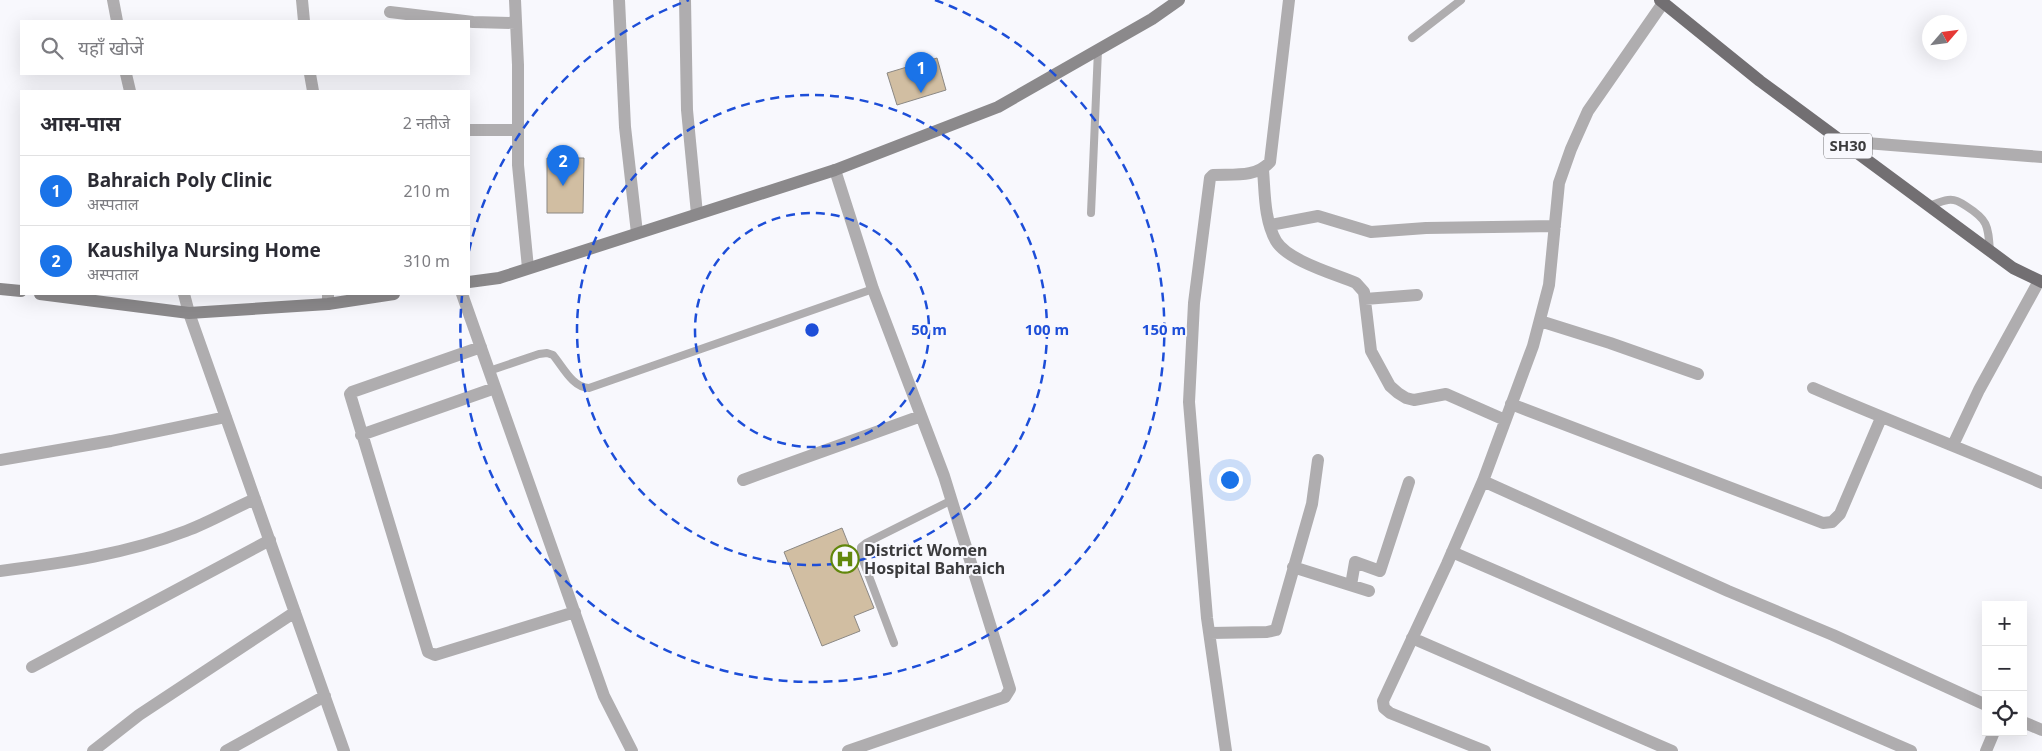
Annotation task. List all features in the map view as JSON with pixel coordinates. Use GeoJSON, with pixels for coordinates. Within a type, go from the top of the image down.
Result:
{"type":"FeatureCollection","features":[{"type":"Feature","properties":{"kind":"main road"},"geometry":{"type":"LineString","coordinates":[[470,282],[498,278],[835,170],[998,107],[1098,50],[1166,4],[1179,0]]}},
{"type":"Feature","properties":{"kind":"main road","name":"SH30"},"geometry":{"type":"LineString","coordinates":[[1662,1],[1760,81],[2013,268],[2040,282]]}},
{"type":"Feature","properties":{"kind":"main road"},"geometry":{"type":"LineString","coordinates":[[0,288],[20,291]]}},
{"type":"Feature","properties":{"kind":"main road"},"geometry":{"type":"LineString","coordinates":[[48,295],[189,313],[381,295]]}},
{"type":"Feature","properties":{"kind":"street"},"geometry":{"type":"LineString","coordinates":[[113,0],[117,20]]}},
{"type":"Feature","properties":{"kind":"street"},"geometry":{"type":"LineString","coordinates":[[302,0],[304,20]]}},
{"type":"Feature","properties":{"kind":"street"},"geometry":{"type":"LineString","coordinates":[[515,0],[518,65],[518,165],[528,268]]}},
{"type":"Feature","properties":{"kind":"street"},"geometry":{"type":"LineString","coordinates":[[619,0],[625,127],[637,233]]}},
{"type":"Feature","properties":{"kind":"street"},"geometry":{"type":"LineString","coordinates":[[685,0],[687,110],[697,214]]}},
{"type":"Feature","properties":{"kind":"street"},"geometry":{"type":"LineString","coordinates":[[1226,751],[1210,633],[1189,402],[1194,303],[1210,178],[1213,175],[1255,174],[1263,170],[1270,162],[1289,0]]}},
{"type":"Feature","properties":{"kind":"street"},"geometry":{"type":"LineString","coordinates":[[1485,751],[1390,713],[1384,708],[1383,701],[1452,552],[1482,481],[1533,346],[1549,285],[1560,183],[1571,149],[1588,111],[1662,1]]}},
{"type":"Feature","properties":{"kind":"street"},"geometry":{"type":"LineString","coordinates":[[390,12],[456,20]]}},
{"type":"Feature","properties":{"kind":"street"},"geometry":{"type":"LineString","coordinates":[[470,21],[515,23]]}},
{"type":"Feature","properties":{"kind":"street"},"geometry":{"type":"LineString","coordinates":[[126,75],[130,90]]}},
{"type":"Feature","properties":{"kind":"street"},"geometry":{"type":"LineString","coordinates":[[310,75],[313,90]]}},
{"type":"Feature","properties":{"kind":"street"},"geometry":{"type":"LineString","coordinates":[[470,130],[518,130]]}},
{"type":"Feature","properties":{"kind":"street"},"geometry":{"type":"LineString","coordinates":[[1841,141],[2042,156]]}},
{"type":"Feature","properties":{"kind":"street"},"geometry":{"type":"LineString","coordinates":[[835,170],[873,289],[952,500],[1010,689],[1005,697],[848,751]]}},
{"type":"Feature","properties":{"kind":"street"},"geometry":{"type":"LineString","coordinates":[[1263,170],[1266,207],[1270,225],[1276,240],[1282,248],[1292,256],[1356,283],[1364,292],[1371,351],[1390,386],[1406,398],[1414,400],[1446,394],[1506,420]]}},
{"type":"Feature","properties":{"kind":"street"},"geometry":{"type":"LineString","coordinates":[[1270,225],[1318,216],[1370,232],[1426,228],[1554,226]]}},
{"type":"Feature","properties":{"kind":"street"},"geometry":{"type":"LineString","coordinates":[[1953,445],[1979,390],[2040,282]]}},
{"type":"Feature","properties":{"kind":"street"},"geometry":{"type":"LineString","coordinates":[[184,295],[344,751]]}},
{"type":"Feature","properties":{"kind":"street"},"geometry":{"type":"LineString","coordinates":[[462,295],[604,696],[632,751]]}},
{"type":"Feature","properties":{"kind":"street"},"geometry":{"type":"LineString","coordinates":[[1365,299],[1417,295]]}},
{"type":"Feature","properties":{"kind":"street"},"geometry":{"type":"LineString","coordinates":[[1540,321],[1698,374]]}},
{"type":"Feature","properties":{"kind":"street"},"geometry":{"type":"LineString","coordinates":[[481,347],[352,392],[350,398],[428,652],[435,655],[575,612]]}},
{"type":"Feature","properties":{"kind":"street"},"geometry":{"type":"LineString","coordinates":[[361,435],[495,388]]}},
{"type":"Feature","properties":{"kind":"street"},"geometry":{"type":"LineString","coordinates":[[1813,388],[1881,418],[1953,445],[2042,483]]}},
{"type":"Feature","properties":{"kind":"street"},"geometry":{"type":"LineString","coordinates":[[1512,404],[1823,523],[1832,522],[1840,514],[1881,418]]}},
{"type":"Feature","properties":{"kind":"street"},"geometry":{"type":"LineString","coordinates":[[743,480],[922,416]]}},
{"type":"Feature","properties":{"kind":"street"},"geometry":{"type":"LineString","coordinates":[[0,460],[111,441],[226,417]]}},
{"type":"Feature","properties":{"kind":"street"},"geometry":{"type":"LineString","coordinates":[[1210,633],[1268,632],[1276,630],[1312,504],[1318,460]]}},
{"type":"Feature","properties":{"kind":"street"},"geometry":{"type":"LineString","coordinates":[[1482,481],[1728,591],[1833,634],[1982,703]]}},
{"type":"Feature","properties":{"kind":"street"},"geometry":{"type":"LineString","coordinates":[[1351,585],[1355,562],[1380,571],[1409,482]]}},
{"type":"Feature","properties":{"kind":"street"},"geometry":{"type":"LineString","coordinates":[[0,571],[101,556],[150,544],[187,531],[255,499]]}},
{"type":"Feature","properties":{"kind":"street"},"geometry":{"type":"LineString","coordinates":[[32,667],[270,540]]}},
{"type":"Feature","properties":{"kind":"street"},"geometry":{"type":"LineString","coordinates":[[1452,552],[1911,751]]}},
{"type":"Feature","properties":{"kind":"street"},"geometry":{"type":"LineString","coordinates":[[1294,566],[1369,591]]}},
{"type":"Feature","properties":{"kind":"street"},"geometry":{"type":"LineString","coordinates":[[93,751],[139,715],[295,612]]}},
{"type":"Feature","properties":{"kind":"street"},"geometry":{"type":"LineString","coordinates":[[1412,638],[1672,751]]}},
{"type":"Feature","properties":{"kind":"street"},"geometry":{"type":"LineString","coordinates":[[226,751],[325,696]]}},
{"type":"Feature","properties":{"kind":"street"},"geometry":{"type":"LineString","coordinates":[[2027,723],[2041,728]]}},
{"type":"Feature","properties":{"kind":"street"},"geometry":{"type":"LineString","coordinates":[[1986,751],[1992,736]]}},
{"type":"Feature","properties":{"kind":"lane"},"geometry":{"type":"LineString","coordinates":[[1412,38],[1461,0]]}},
{"type":"Feature","properties":{"kind":"lane"},"geometry":{"type":"LineString","coordinates":[[1091,213],[1098,50]]}},
{"type":"Feature","properties":{"kind":"lane"},"geometry":{"type":"LineString","coordinates":[[1929,206],[1948,200],[1957,200],[1980,216],[1989,230],[1990,251]]}},
{"type":"Feature","properties":{"kind":"lane"},"geometry":{"type":"LineString","coordinates":[[489,371],[539,354],[548,353],[553,355],[577,385],[589,388],[873,289]]}},
{"type":"Feature","properties":{"kind":"lane"},"geometry":{"type":"LineString","coordinates":[[894,643],[861,556],[861,547],[866,542],[952,500]]}},
{"type":"Feature","properties":{"kind":"building"},"geometry":{"type":"Polygon","coordinates":[[[937,58],[946,90],[897,105],[887,73],[937,58]]]}},
{"type":"Feature","properties":{"kind":"building"},"geometry":{"type":"Polygon","coordinates":[[[547,158],[584,158],[583,213],[547,213],[547,158]]]}},
{"type":"Feature","properties":{"kind":"building"},"geometry":{"type":"Polygon","coordinates":[[[842,528],[874,608],[854,616],[860,631],[822,646],[784,552],[842,528]]]}},
{"type":"Feature","properties":{"kind":"place","name":"Bahraich Poly Clinic"},"geometry":{"type":"Point","coordinates":[921,93]}},
{"type":"Feature","properties":{"kind":"place","name":"Kaushilya Nursing Home"},"geometry":{"type":"Point","coordinates":[563,186]}},
{"type":"Feature","properties":{"kind":"place","name":"District Women Hospital Bahraich"},"geometry":{"type":"Point","coordinates":[845,559]}}]}
